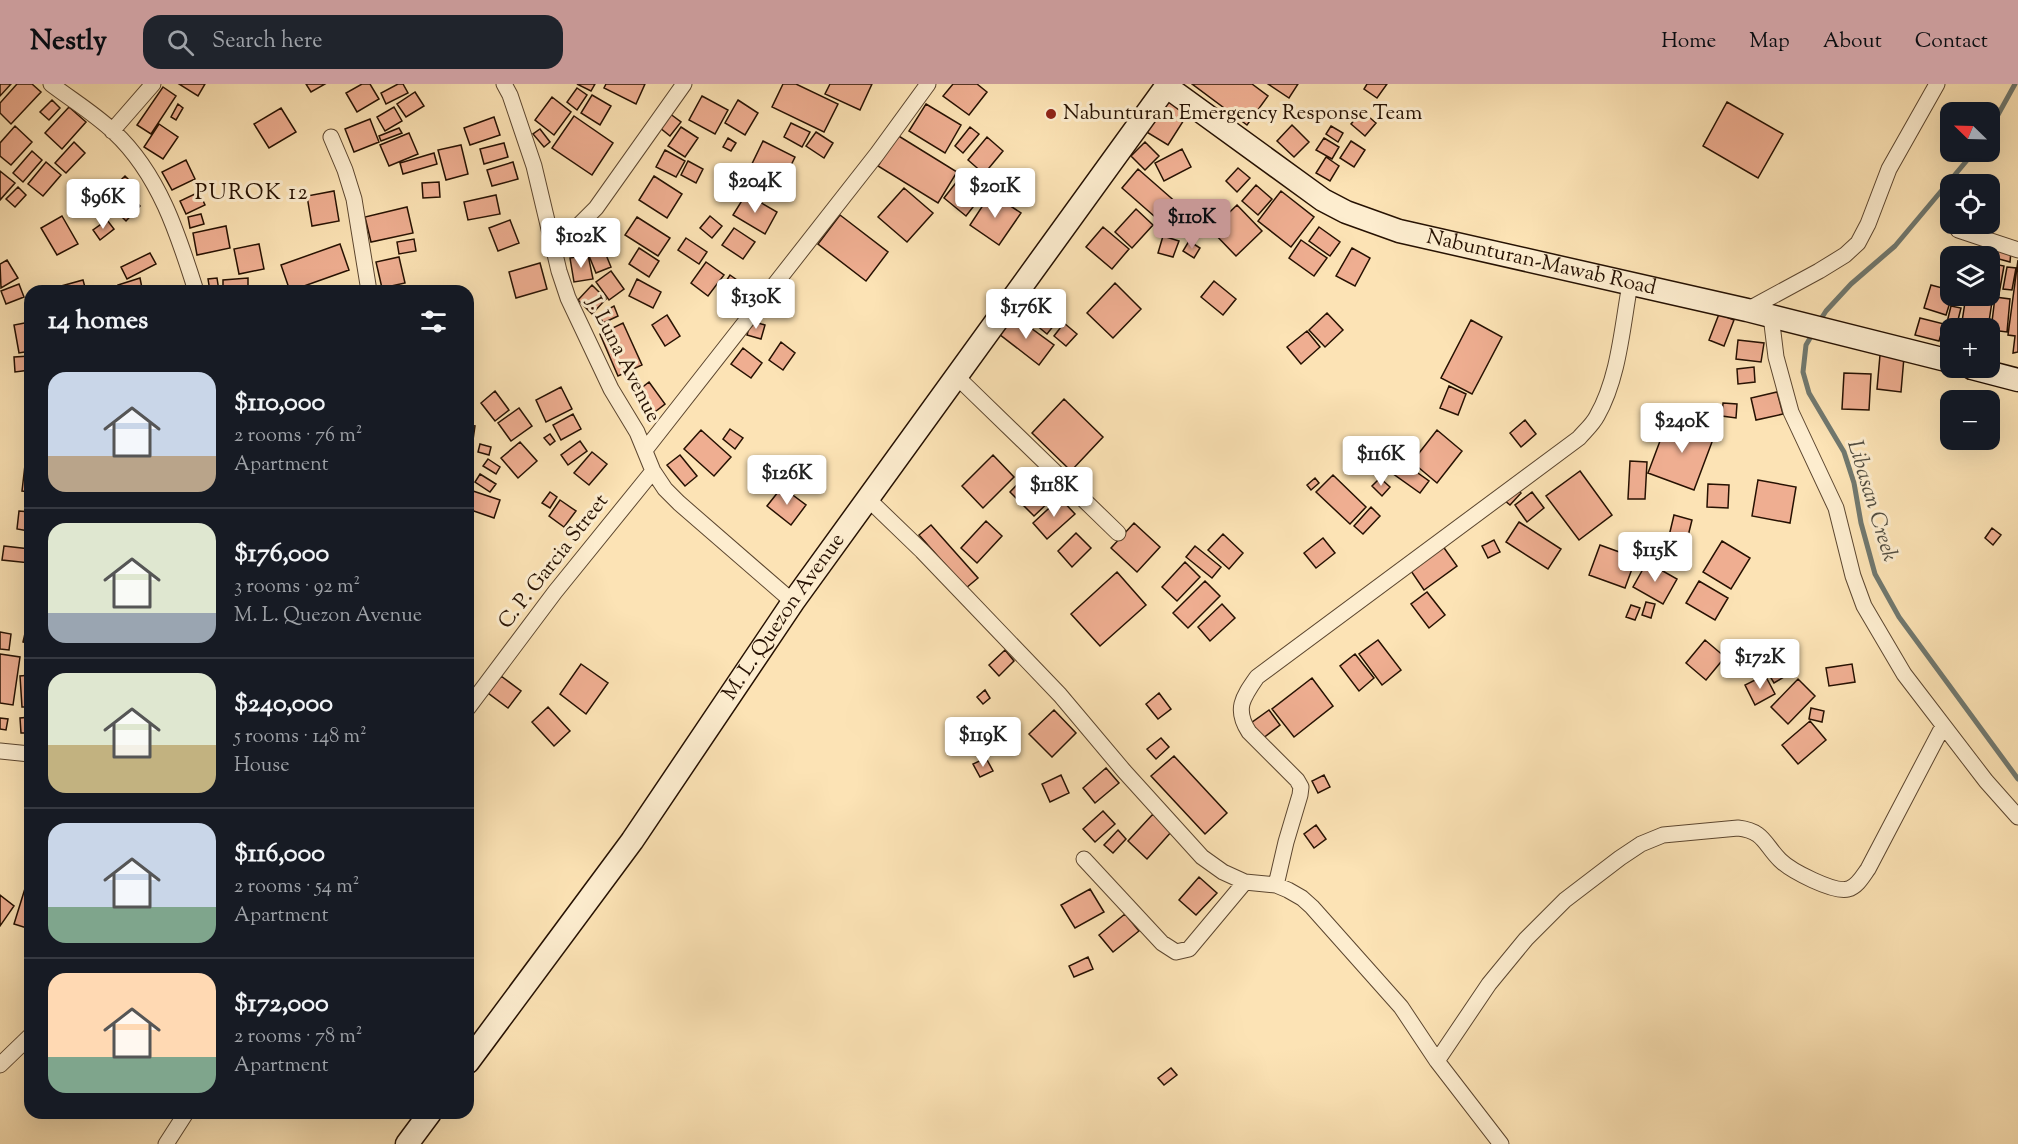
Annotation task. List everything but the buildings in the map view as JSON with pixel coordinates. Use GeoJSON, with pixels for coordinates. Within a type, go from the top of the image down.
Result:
{"type":"FeatureCollection","features":[{"type":"Feature","properties":{"kind":"main road","name":"Nabunturan-Mawab Road"},"geometry":{"type":"LineString","coordinates":[[1166,85],[1323,200],[1346,212],[1399,231],[1747,310],[1940,359]]}},
{"type":"Feature","properties":{"kind":"main road","name":"M. L. Quezon Avenue"},"geometry":{"type":"LineString","coordinates":[[474,1054],[632,841],[792,602],[1166,85]]}},
{"type":"Feature","properties":{"kind":"main road"},"geometry":{"type":"LineString","coordinates":[[2000,375],[2018,380]]}},
{"type":"Feature","properties":{"kind":"main road"},"geometry":{"type":"LineString","coordinates":[[407,1144],[426,1119]]}},
{"type":"Feature","properties":{"kind":"street"},"geometry":{"type":"LineString","coordinates":[[51,84],[112,130],[132,151],[160,196],[181,242],[194,285]]}},
{"type":"Feature","properties":{"kind":"street"},"geometry":{"type":"LineString","coordinates":[[112,130],[153,84]]}},
{"type":"Feature","properties":{"kind":"street","name":"J. Luna Avenue"},"geometry":{"type":"LineString","coordinates":[[504,84],[510,95],[534,166],[559,271],[568,298],[607,382],[637,432],[653,471],[665,489],[679,503],[792,602]]}},
{"type":"Feature","properties":{"kind":"street"},"geometry":{"type":"LineString","coordinates":[[552,237],[577,227],[596,208],[684,84]]}},
{"type":"Feature","properties":{"kind":"street"},"geometry":{"type":"LineString","coordinates":[[645,450],[870,163],[928,84]]}},
{"type":"Feature","properties":{"kind":"street"},"geometry":{"type":"LineString","coordinates":[[1747,310],[1819,271],[1845,255],[1858,243],[1868,224],[1889,169],[1937,84]]}},
{"type":"Feature","properties":{"kind":"street"},"geometry":{"type":"LineString","coordinates":[[331,136],[354,199],[368,285]]}},
{"type":"Feature","properties":{"kind":"street"},"geometry":{"type":"LineString","coordinates":[[1970,234],[2018,250]]}},
{"type":"Feature","properties":{"kind":"street"},"geometry":{"type":"LineString","coordinates":[[1276,885],[1301,787],[1243,723],[1240,709],[1244,696],[1257,677],[1305,640],[1373,593],[1580,438],[1596,418],[1604,402],[1615,368],[1630,284]]}},
{"type":"Feature","properties":{"kind":"street"},"geometry":{"type":"LineString","coordinates":[[1782,319],[1776,357],[1791,412],[1836,508],[1853,576],[1864,606],[1904,674],[1986,781],[2018,817]]}},
{"type":"Feature","properties":{"kind":"street"},"geometry":{"type":"LineString","coordinates":[[956,376],[1118,533]]}},
{"type":"Feature","properties":{"kind":"street","name":"C. P. Garcia Street"},"geometry":{"type":"LineString","coordinates":[[474,700],[555,592],[653,471]]}},
{"type":"Feature","properties":{"kind":"street"},"geometry":{"type":"LineString","coordinates":[[868,499],[922,551],[1060,695],[1124,771],[1202,857],[1223,872],[1245,882],[1276,885],[1302,898],[1401,1007],[1437,1061],[1501,1144]]}},
{"type":"Feature","properties":{"kind":"street"},"geometry":{"type":"LineString","coordinates":[[1437,1061],[1490,984],[1526,939],[1565,900],[1641,844],[1663,835],[1729,828],[1749,829],[1762,837],[1781,862],[1793,870],[1836,888],[1848,889],[1859,882],[1943,726]]}},
{"type":"Feature","properties":{"kind":"street"},"geometry":{"type":"LineString","coordinates":[[0,751],[24,753]]}},
{"type":"Feature","properties":{"kind":"street"},"geometry":{"type":"LineString","coordinates":[[1084,858],[1162,943],[1176,952],[1189,949],[1245,882]]}},
{"type":"Feature","properties":{"kind":"street"},"geometry":{"type":"LineString","coordinates":[[0,1065],[24,1042]]}},
{"type":"Feature","properties":{"kind":"street"},"geometry":{"type":"LineString","coordinates":[[166,1144],[182,1119]]}},
{"type":"Feature","properties":{"kind":"waterway","name":"Libasan Creek"},"geometry":{"type":"LineString","coordinates":[[2000,111],[2015,84]]}},
{"type":"Feature","properties":{"kind":"waterway","name":"Libasan Creek"},"geometry":{"type":"LineString","coordinates":[[1819,322],[1851,284],[1895,246],[1966,162]]}},
{"type":"Feature","properties":{"kind":"waterway","name":"Libasan Creek"},"geometry":{"type":"LineString","coordinates":[[1813,333],[1806,345],[1803,372],[1809,393],[1844,452],[1854,483],[1861,523],[1875,574],[1899,617],[2018,779]]}},
{"type":"Feature","properties":{"kind":"place","name":"Nabunturan Emergency Response Team"},"geometry":{"type":"Point","coordinates":[1051,114]}},
{"type":"Feature","properties":{"kind":"district","name":"PUROK 12"},"geometry":{"type":"Point","coordinates":[252,194]}}]}
